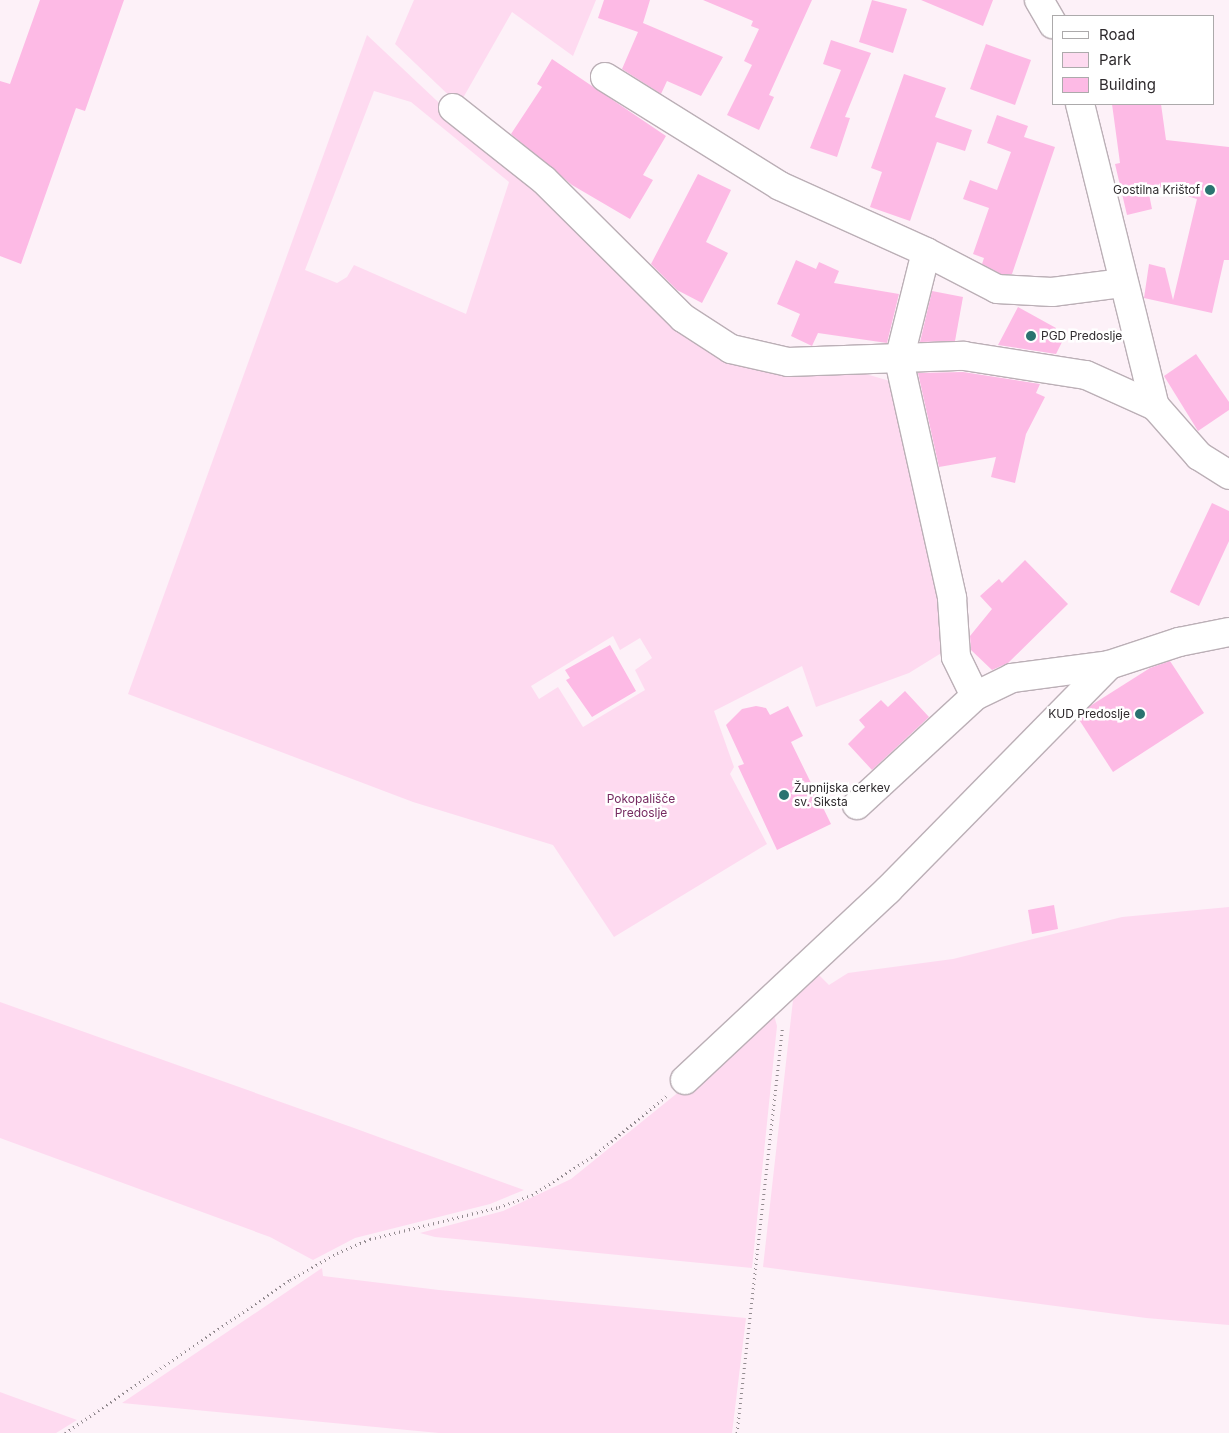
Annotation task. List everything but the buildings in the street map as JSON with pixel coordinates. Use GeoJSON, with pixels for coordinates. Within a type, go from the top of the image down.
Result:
{"type":"FeatureCollection","features":[{"type":"Feature","properties":{"kind":"street"},"geometry":{"type":"LineString","coordinates":[[1039,0],[1052,22]]}},
{"type":"Feature","properties":{"kind":"street"},"geometry":{"type":"LineString","coordinates":[[605,77],[780,186],[926,252],[997,289],[1052,292],[1123,283]]}},
{"type":"Feature","properties":{"kind":"street"},"geometry":{"type":"LineString","coordinates":[[1080,105],[1155,406]]}},
{"type":"Feature","properties":{"kind":"street"},"geometry":{"type":"LineString","coordinates":[[453,108],[544,180],[683,318],[731,349],[788,362],[899,360],[964,356],[1086,375],[1155,406],[1199,456],[1229,475]]}},
{"type":"Feature","properties":{"kind":"street"},"geometry":{"type":"LineString","coordinates":[[926,252],[899,360],[952,598],[956,657],[975,696]]}},
{"type":"Feature","properties":{"kind":"street"},"geometry":{"type":"LineString","coordinates":[[857,805],[975,696],[1012,678],[1109,665],[1178,642],[1229,632]]}},
{"type":"Feature","properties":{"kind":"street"},"geometry":{"type":"LineString","coordinates":[[685,1080],[888,890],[1109,665]]}},
{"type":"Feature","properties":{"kind":"path"},"geometry":{"type":"LineString","coordinates":[[737,1433],[783,1022]]}},
{"type":"Feature","properties":{"kind":"path"},"geometry":{"type":"LineString","coordinates":[[65,1433],[290,1280],[338,1254],[370,1239],[499,1207],[562,1178],[685,1080]]}},
{"type":"Feature","properties":{"kind":"green space"},"geometry":{"type":"Polygon","coordinates":[[[414,0],[596,0],[573,56],[512,12],[459,105],[395,44],[414,0]]]}},
{"type":"Feature","properties":{"kind":"green space","name":"Pokopališče Predoslje"},"geometry":{"type":"Polygon","coordinates":[[[367,35],[453,116],[517,167],[667,317],[890,381],[946,615],[943,652],[909,673],[816,707],[802,666],[714,711],[734,767],[730,774],[767,844],[614,937],[553,845],[413,802],[128,694],[367,35]],[[374,91],[305,270],[337,283],[347,277],[354,265],[466,314],[509,182],[411,102],[374,91]],[[613,636],[531,686],[539,699],[558,687],[583,727],[645,690],[635,670],[652,658],[640,638],[620,650],[613,636]]]}},
{"type":"Feature","properties":{"kind":"green space"},"geometry":{"type":"Polygon","coordinates":[[[1229,907],[1229,1325],[1146,1318],[763,1267],[793,1000],[819,975],[829,985],[848,973],[953,959],[1122,917],[1229,907]]]}},
{"type":"Feature","properties":{"kind":"green space"},"geometry":{"type":"Polygon","coordinates":[[[0,1002],[524,1190],[490,1204],[355,1238],[313,1260],[270,1237],[0,1138],[0,1002]]]}},
{"type":"Feature","properties":{"kind":"green space"},"geometry":{"type":"Polygon","coordinates":[[[774,1015],[777,1026],[752,1268],[435,1237],[420,1233],[503,1211],[571,1179],[774,1015]]]}},
{"type":"Feature","properties":{"kind":"green space"},"geometry":{"type":"Polygon","coordinates":[[[322,1268],[323,1276],[439,1290],[746,1318],[732,1433],[439,1433],[122,1403],[322,1268]]]}},
{"type":"Feature","properties":{"kind":"green space"},"geometry":{"type":"Polygon","coordinates":[[[0,1392],[77,1420],[56,1433],[0,1433],[0,1392]]]}},
{"type":"Feature","properties":{"kind":"place","name":"Gostilna Krištof"},"geometry":{"type":"Point","coordinates":[1210,190]}},
{"type":"Feature","properties":{"kind":"place","name":"PGD Predoslje"},"geometry":{"type":"Point","coordinates":[1031,336]}},
{"type":"Feature","properties":{"kind":"place","name":"KUD Predoslje"},"geometry":{"type":"Point","coordinates":[1140,714]}},
{"type":"Feature","properties":{"kind":"place","name":"Župnijska cerkev sv. Siksta"},"geometry":{"type":"Point","coordinates":[784,795]}}]}
